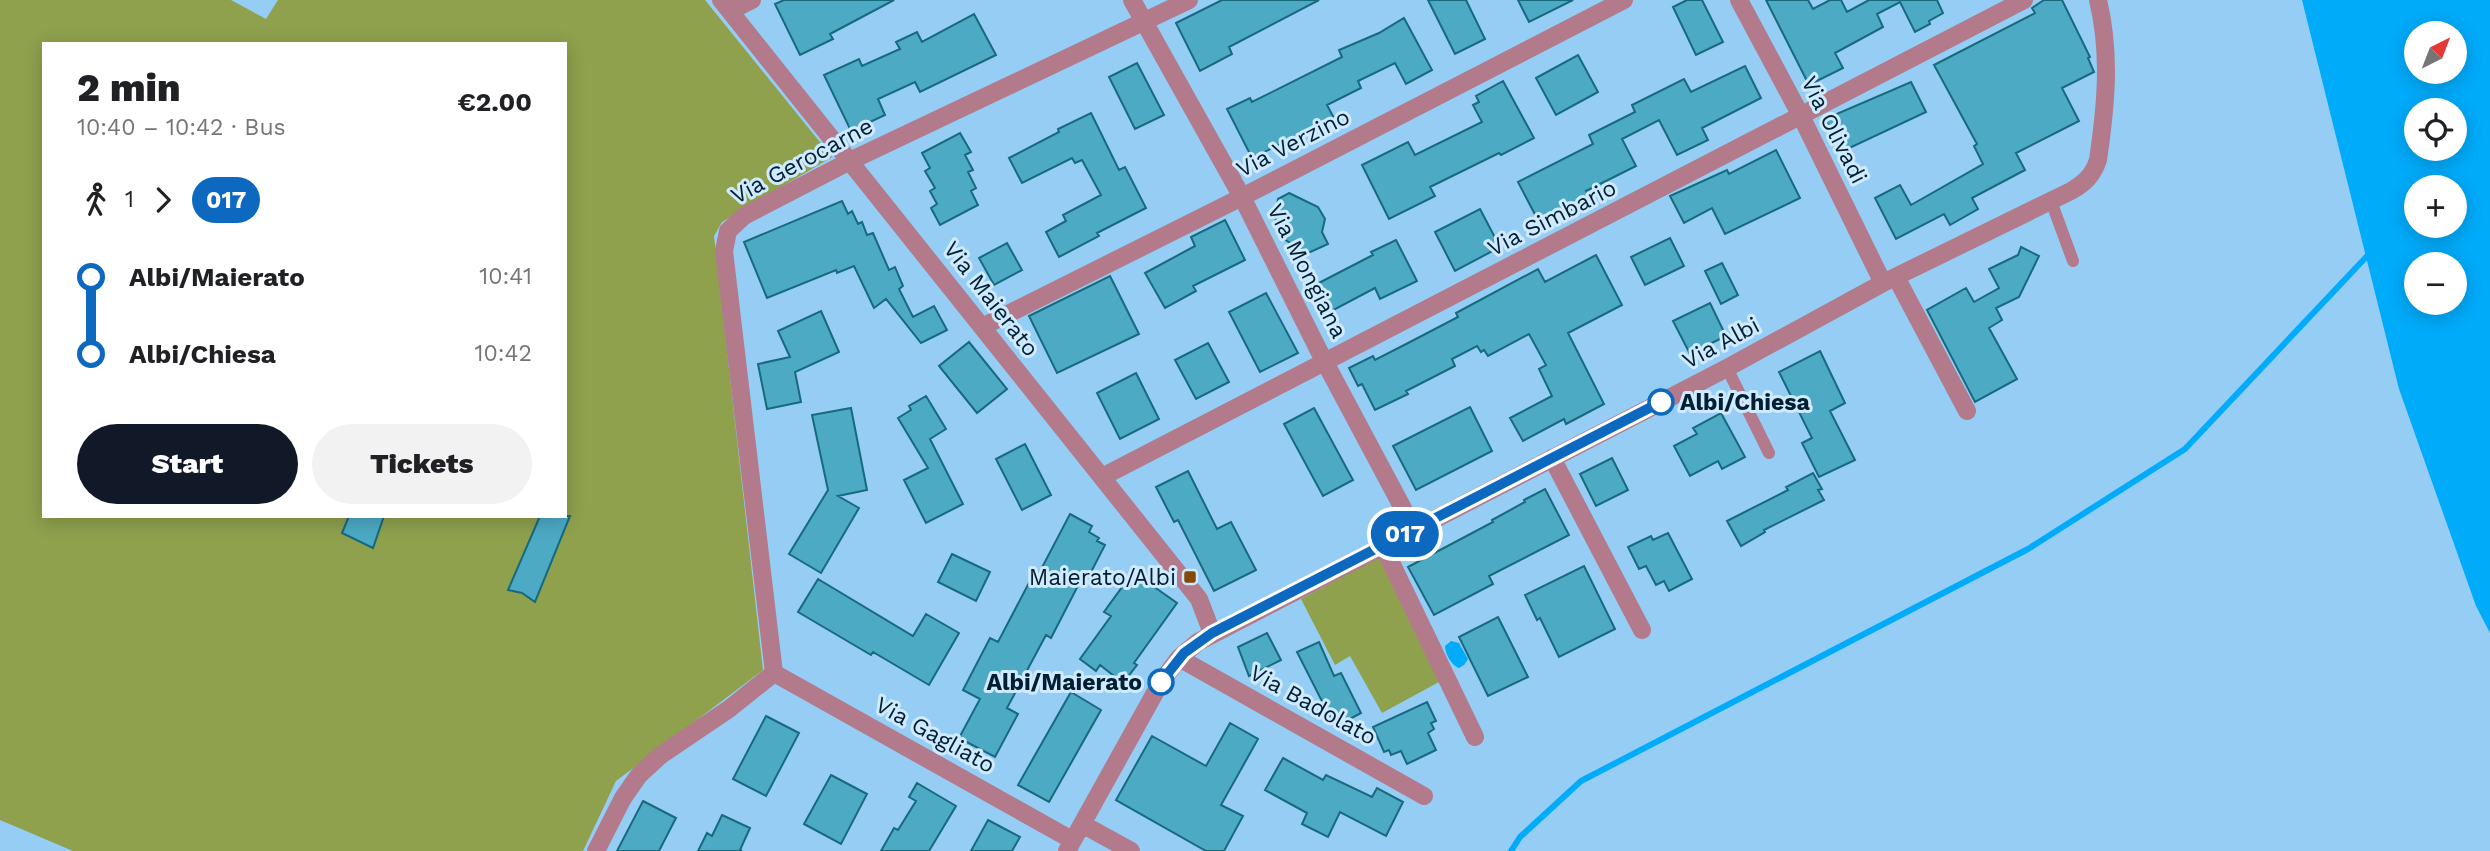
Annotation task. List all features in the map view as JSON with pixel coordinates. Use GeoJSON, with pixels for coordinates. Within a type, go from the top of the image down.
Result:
{"type":"FeatureCollection","features":[{"type":"Feature","properties":{"kind":"street"},"geometry":{"type":"LineString","coordinates":[[726,5],[752,0]]}},
{"type":"Feature","properties":{"kind":"street","name":"Via Mongiana"},"geometry":{"type":"LineString","coordinates":[[1132,0],[1242,197],[1414,529]]}},
{"type":"Feature","properties":{"kind":"street","name":"Via Gerocarne"},"geometry":{"type":"LineString","coordinates":[[774,673],[724,246],[728,232],[737,220],[850,161],[1189,0]]}},
{"type":"Feature","properties":{"kind":"street","name":"Via Verzino"},"geometry":{"type":"LineString","coordinates":[[982,327],[1242,197],[1624,0]]}},
{"type":"Feature","properties":{"kind":"street","name":"Via Olivadi"},"geometry":{"type":"LineString","coordinates":[[1739,0],[1890,280],[1967,411]]}},
{"type":"Feature","properties":{"kind":"street","name":"Via Simbario"},"geometry":{"type":"LineString","coordinates":[[1102,477],[2024,0]]}},
{"type":"Feature","properties":{"kind":"street","name":"Via Albi"},"geometry":{"type":"LineString","coordinates":[[1070,846],[1149,701],[1179,658],[1212,633],[1727,368],[1890,280],[2085,182],[2098,160],[2105,114],[2105,34],[2098,0]]}},
{"type":"Feature","properties":{"kind":"street","name":"Via Maierato"},"geometry":{"type":"LineString","coordinates":[[726,5],[1199,599],[1212,633]]}},
{"type":"Feature","properties":{"kind":"street"},"geometry":{"type":"LineString","coordinates":[[1552,458],[1642,630]]}},
{"type":"Feature","properties":{"kind":"street"},"geometry":{"type":"LineString","coordinates":[[1383,546],[1475,737]]}},
{"type":"Feature","properties":{"kind":"street","name":"Via Badolato"},"geometry":{"type":"LineString","coordinates":[[1179,658],[1424,796]]}},
{"type":"Feature","properties":{"kind":"street"},"geometry":{"type":"LineString","coordinates":[[596,851],[626,792],[639,775],[656,759],[729,709],[774,673]]}},
{"type":"Feature","properties":{"kind":"street","name":"Via Gagliato"},"geometry":{"type":"LineString","coordinates":[[774,673],[1070,846]]}},
{"type":"Feature","properties":{"kind":"street"},"geometry":{"type":"LineString","coordinates":[[1082,824],[1131,851]]}},
{"type":"Feature","properties":{"kind":"lane"},"geometry":{"type":"LineString","coordinates":[[2051,201],[2073,261]]}},
{"type":"Feature","properties":{"kind":"lane"},"geometry":{"type":"LineString","coordinates":[[1727,368],[1769,453]]}},
{"type":"Feature","properties":{"kind":"green space"},"geometry":{"type":"Polygon","coordinates":[[[0,0],[231,0],[266,19],[278,0],[705,0],[832,157],[722,222],[714,236],[763,670],[616,781],[583,851],[73,851],[0,820],[0,0]]]}},
{"type":"Feature","properties":{"kind":"green space"},"geometry":{"type":"Polygon","coordinates":[[[1379,557],[1439,682],[1382,713],[1350,656],[1335,665],[1301,599],[1379,557]]]}},
{"type":"Feature","properties":{"kind":"water"},"geometry":{"type":"Polygon","coordinates":[[[2302,0],[2490,0],[2490,633],[2476,606],[2399,389],[2302,0]]]}},
{"type":"Feature","properties":{"kind":"water"},"geometry":{"type":"Polygon","coordinates":[[[1451,641],[1459,643],[1468,659],[1459,668],[1451,662],[1446,653],[1445,646],[1451,641]]]}},
{"type":"Feature","properties":{"kind":"building"},"geometry":{"type":"Polygon","coordinates":[[[784,0],[894,0],[830,34],[833,39],[800,55],[775,4],[784,0]]]}},
{"type":"Feature","properties":{"kind":"building"},"geometry":{"type":"Polygon","coordinates":[[[1222,0],[1319,0],[1229,47],[1232,54],[1200,71],[1176,23],[1222,0]]]}},
{"type":"Feature","properties":{"kind":"building"},"geometry":{"type":"Polygon","coordinates":[[[1428,0],[1466,0],[1485,39],[1455,54],[1428,0]]]}},
{"type":"Feature","properties":{"kind":"building"},"geometry":{"type":"Polygon","coordinates":[[[1518,0],[1573,0],[1529,22],[1518,0]]]}},
{"type":"Feature","properties":{"kind":"building"},"geometry":{"type":"Polygon","coordinates":[[[1687,0],[1702,0],[1723,42],[1696,55],[1673,7],[1687,0]]]}},
{"type":"Feature","properties":{"kind":"building"},"geometry":{"type":"Polygon","coordinates":[[[1766,0],[1808,0],[1813,9],[1830,0],[1841,0],[1847,12],[1869,0],[1937,0],[1943,13],[1915,32],[1900,2],[1877,14],[1883,27],[1835,53],[1843,68],[1809,85],[1766,0]]]}},
{"type":"Feature","properties":{"kind":"building"},"geometry":{"type":"Polygon","coordinates":[[[2044,0],[2062,0],[2090,57],[2088,58],[2094,72],[2062,88],[2079,121],[2016,153],[2025,170],[1972,198],[1978,209],[1950,225],[1944,214],[1896,239],[1875,198],[1900,185],[1911,205],[1983,164],[1974,146],[1977,144],[1934,65],[2035,13],[2032,8],[2044,0]]]}},
{"type":"Feature","properties":{"kind":"building"},"geometry":{"type":"Polygon","coordinates":[[[974,14],[996,55],[920,92],[915,82],[878,99],[885,115],[851,131],[824,75],[859,59],[862,66],[900,49],[896,42],[917,32],[922,42],[974,14]]]}},
{"type":"Feature","properties":{"kind":"building"},"geometry":{"type":"Polygon","coordinates":[[[1404,18],[1432,70],[1406,84],[1395,63],[1358,81],[1361,88],[1327,105],[1334,118],[1252,158],[1227,109],[1250,98],[1252,102],[1342,57],[1339,50],[1379,33],[1404,18]]]}},
{"type":"Feature","properties":{"kind":"building"},"geometry":{"type":"Polygon","coordinates":[[[1578,55],[1598,92],[1556,115],[1536,78],[1578,55]]]}},
{"type":"Feature","properties":{"kind":"building"},"geometry":{"type":"Polygon","coordinates":[[[1137,63],[1164,115],[1135,129],[1109,77],[1137,63]]]}},
{"type":"Feature","properties":{"kind":"building"},"geometry":{"type":"Polygon","coordinates":[[[1745,66],[1761,98],[1702,128],[1708,140],[1677,155],[1659,120],[1622,139],[1636,166],[1586,191],[1591,200],[1541,226],[1518,182],[1593,144],[1589,135],[1635,112],[1632,105],[1684,79],[1691,92],[1745,66]]]}},
{"type":"Feature","properties":{"kind":"building"},"geometry":{"type":"Polygon","coordinates":[[[1503,81],[1534,138],[1430,187],[1435,196],[1389,219],[1362,165],[1408,142],[1415,155],[1482,122],[1473,105],[1479,102],[1476,96],[1503,81]]]}},
{"type":"Feature","properties":{"kind":"building"},"geometry":{"type":"Polygon","coordinates":[[[1911,82],[1926,112],[1841,152],[1825,119],[1911,82]]]}},
{"type":"Feature","properties":{"kind":"building"},"geometry":{"type":"Polygon","coordinates":[[[1091,113],[1119,170],[1125,167],[1146,208],[1097,233],[1099,236],[1059,257],[1046,232],[1066,221],[1063,215],[1101,195],[1082,160],[1075,163],[1072,158],[1022,183],[1009,158],[1091,113]]]}},
{"type":"Feature","properties":{"kind":"building"},"geometry":{"type":"Polygon","coordinates":[[[960,133],[971,152],[965,155],[973,170],[968,172],[976,188],[971,191],[978,205],[940,225],[931,208],[937,204],[930,191],[935,188],[925,171],[930,168],[922,153],[960,133]]]}},
{"type":"Feature","properties":{"kind":"building"},"geometry":{"type":"Polygon","coordinates":[[[1776,150],[1800,198],[1725,234],[1712,208],[1684,223],[1670,196],[1727,170],[1729,174],[1776,150]]]}},
{"type":"Feature","properties":{"kind":"building"},"geometry":{"type":"Polygon","coordinates":[[[1289,193],[1318,207],[1325,219],[1322,232],[1328,244],[1297,258],[1290,243],[1275,226],[1278,199],[1289,193]]]}},
{"type":"Feature","properties":{"kind":"building"},"geometry":{"type":"Polygon","coordinates":[[[842,201],[848,214],[852,211],[858,224],[862,222],[867,235],[873,233],[889,270],[895,267],[903,286],[899,289],[913,317],[934,306],[947,330],[921,343],[886,299],[874,308],[854,266],[837,273],[836,270],[767,298],[744,242],[842,201]]]}},
{"type":"Feature","properties":{"kind":"building"},"geometry":{"type":"Polygon","coordinates":[[[1480,209],[1500,247],[1455,271],[1435,232],[1480,209]]]}},
{"type":"Feature","properties":{"kind":"building"},"geometry":{"type":"Polygon","coordinates":[[[1225,220],[1245,260],[1193,286],[1196,291],[1165,308],[1145,273],[1195,246],[1191,237],[1225,220]]]}},
{"type":"Feature","properties":{"kind":"building"},"geometry":{"type":"Polygon","coordinates":[[[1670,238],[1684,266],[1645,285],[1631,257],[1670,238]]]}},
{"type":"Feature","properties":{"kind":"building"},"geometry":{"type":"Polygon","coordinates":[[[1396,240],[1417,281],[1380,299],[1375,288],[1326,314],[1311,287],[1396,240]]]}},
{"type":"Feature","properties":{"kind":"building"},"geometry":{"type":"Polygon","coordinates":[[[1007,243],[1022,270],[994,285],[979,258],[1007,243]]]}},
{"type":"Feature","properties":{"kind":"building"},"geometry":{"type":"Polygon","coordinates":[[[2021,247],[2039,256],[2019,297],[1996,308],[2002,320],[1989,328],[2017,379],[1975,402],[1927,310],[1966,288],[1974,302],[1999,288],[1989,269],[2018,255],[2021,247]]]}},
{"type":"Feature","properties":{"kind":"building"},"geometry":{"type":"Polygon","coordinates":[[[1596,255],[1622,305],[1568,333],[1604,404],[1566,424],[1564,419],[1523,441],[1510,418],[1552,396],[1539,369],[1546,365],[1529,334],[1488,356],[1477,346],[1452,359],[1455,366],[1375,410],[1362,384],[1358,386],[1349,368],[1373,356],[1375,360],[1458,317],[1456,313],[1538,269],[1545,282],[1596,255]]]}},
{"type":"Feature","properties":{"kind":"building"},"geometry":{"type":"Polygon","coordinates":[[[1722,263],[1738,295],[1721,304],[1705,271],[1722,263]]]}},
{"type":"Feature","properties":{"kind":"building"},"geometry":{"type":"Polygon","coordinates":[[[1110,276],[1139,334],[1057,373],[1029,316],[1110,276]]]}},
{"type":"Feature","properties":{"kind":"building"},"geometry":{"type":"Polygon","coordinates":[[[1266,293],[1298,353],[1260,372],[1229,312],[1266,293]]]}},
{"type":"Feature","properties":{"kind":"building"},"geometry":{"type":"Polygon","coordinates":[[[1710,303],[1726,336],[1690,354],[1673,321],[1710,303]]]}},
{"type":"Feature","properties":{"kind":"building"},"geometry":{"type":"Polygon","coordinates":[[[821,311],[839,352],[795,372],[801,402],[767,409],[758,364],[790,357],[778,331],[821,311]]]}},
{"type":"Feature","properties":{"kind":"building"},"geometry":{"type":"Polygon","coordinates":[[[969,342],[1007,389],[977,413],[939,366],[969,342]]]}},
{"type":"Feature","properties":{"kind":"building"},"geometry":{"type":"Polygon","coordinates":[[[1208,343],[1229,382],[1196,399],[1175,360],[1208,343]]]}},
{"type":"Feature","properties":{"kind":"building"},"geometry":{"type":"Polygon","coordinates":[[[1820,351],[1845,403],[1830,411],[1855,460],[1819,477],[1802,443],[1812,438],[1779,372],[1820,351]]]}},
{"type":"Feature","properties":{"kind":"building"},"geometry":{"type":"Polygon","coordinates":[[[1136,373],[1159,419],[1120,439],[1097,393],[1136,373]]]}},
{"type":"Feature","properties":{"kind":"building"},"geometry":{"type":"Polygon","coordinates":[[[926,396],[946,429],[930,439],[963,504],[926,523],[904,480],[928,468],[898,418],[911,410],[909,406],[926,396]]]}},
{"type":"Feature","properties":{"kind":"building"},"geometry":{"type":"Polygon","coordinates":[[[1470,407],[1492,451],[1416,490],[1393,446],[1470,407]]]}},
{"type":"Feature","properties":{"kind":"building"},"geometry":{"type":"Polygon","coordinates":[[[851,408],[867,490],[838,496],[859,508],[821,573],[789,554],[828,490],[812,415],[851,408]]]}},
{"type":"Feature","properties":{"kind":"building"},"geometry":{"type":"Polygon","coordinates":[[[1314,408],[1353,480],[1323,496],[1284,424],[1314,408]]]}},
{"type":"Feature","properties":{"kind":"building"},"geometry":{"type":"Polygon","coordinates":[[[1721,413],[1745,457],[1722,469],[1718,461],[1690,476],[1674,446],[1697,434],[1693,428],[1721,413]]]}},
{"type":"Feature","properties":{"kind":"building"},"geometry":{"type":"Polygon","coordinates":[[[1025,444],[1051,495],[1022,510],[996,459],[1025,444]]]}},
{"type":"Feature","properties":{"kind":"building"},"geometry":{"type":"Polygon","coordinates":[[[1612,458],[1628,490],[1596,506],[1580,474],[1612,458]]]}},
{"type":"Feature","properties":{"kind":"building"},"geometry":{"type":"Polygon","coordinates":[[[1188,471],[1217,529],[1231,522],[1256,570],[1214,591],[1178,520],[1174,522],[1156,487],[1188,471]]]}},
{"type":"Feature","properties":{"kind":"building"},"geometry":{"type":"Polygon","coordinates":[[[1813,473],[1822,489],[1818,490],[1824,500],[1764,530],[1765,532],[1741,546],[1727,521],[1788,490],[1786,487],[1813,473]]]}},
{"type":"Feature","properties":{"kind":"building"},"geometry":{"type":"Polygon","coordinates":[[[1545,489],[1569,535],[1489,576],[1493,584],[1434,615],[1408,567],[1493,522],[1492,520],[1545,489]]]}},
{"type":"Feature","properties":{"kind":"building"},"geometry":{"type":"Polygon","coordinates":[[[1070,514],[1092,526],[1089,532],[1105,545],[1089,576],[1084,574],[1051,638],[1046,635],[1007,708],[1018,714],[995,757],[959,738],[980,699],[963,690],[990,638],[998,642],[1032,577],[1036,579],[1070,514]]]}},
{"type":"Feature","properties":{"kind":"building"},"geometry":{"type":"Polygon","coordinates":[[[570,516],[535,602],[522,593],[508,590],[539,518],[570,516]]]}},
{"type":"Feature","properties":{"kind":"building"},"geometry":{"type":"Polygon","coordinates":[[[348,518],[383,518],[373,548],[342,533],[348,518]]]}},
{"type":"Feature","properties":{"kind":"building"},"geometry":{"type":"Polygon","coordinates":[[[1668,533],[1692,579],[1669,591],[1664,581],[1656,585],[1646,566],[1639,569],[1628,547],[1651,536],[1653,540],[1668,533]]]}},
{"type":"Feature","properties":{"kind":"building"},"geometry":{"type":"Polygon","coordinates":[[[952,554],[990,572],[976,601],[938,582],[952,554]]]}},
{"type":"Feature","properties":{"kind":"building"},"geometry":{"type":"Polygon","coordinates":[[[1584,566],[1615,629],[1559,657],[1525,595],[1584,566]]]}},
{"type":"Feature","properties":{"kind":"building"},"geometry":{"type":"Polygon","coordinates":[[[1133,572],[1177,603],[1123,683],[1100,665],[1096,671],[1080,659],[1111,616],[1104,612],[1133,572]]]}},
{"type":"Feature","properties":{"kind":"building"},"geometry":{"type":"Polygon","coordinates":[[[818,579],[913,636],[926,614],[959,633],[929,685],[798,612],[818,579]]]}},
{"type":"Feature","properties":{"kind":"building"},"geometry":{"type":"Polygon","coordinates":[[[1498,617],[1528,677],[1488,696],[1459,637],[1498,617]]]}},
{"type":"Feature","properties":{"kind":"building"},"geometry":{"type":"Polygon","coordinates":[[[1267,633],[1281,660],[1249,676],[1238,647],[1267,633]]]}},
{"type":"Feature","properties":{"kind":"building"},"geometry":{"type":"Polygon","coordinates":[[[1319,642],[1334,676],[1341,673],[1361,713],[1335,727],[1297,652],[1319,642]]]}},
{"type":"Feature","properties":{"kind":"building"},"geometry":{"type":"Polygon","coordinates":[[[1071,692],[1101,710],[1049,802],[1018,785],[1071,692]]]}},
{"type":"Feature","properties":{"kind":"building"},"geometry":{"type":"Polygon","coordinates":[[[1427,702],[1436,721],[1431,723],[1434,729],[1428,733],[1436,750],[1407,764],[1401,751],[1391,755],[1389,750],[1384,752],[1373,727],[1427,702]]]}},
{"type":"Feature","properties":{"kind":"building"},"geometry":{"type":"Polygon","coordinates":[[[766,716],[799,733],[766,796],[733,779],[766,716]]]}},
{"type":"Feature","properties":{"kind":"building"},"geometry":{"type":"Polygon","coordinates":[[[1230,723],[1258,739],[1221,805],[1243,816],[1224,851],[1206,851],[1116,800],[1152,736],[1206,766],[1230,723]]]}},
{"type":"Feature","properties":{"kind":"building"},"geometry":{"type":"Polygon","coordinates":[[[1283,758],[1323,780],[1326,775],[1372,797],[1377,788],[1403,802],[1386,836],[1340,812],[1328,837],[1302,824],[1307,813],[1265,790],[1283,758]]]}},
{"type":"Feature","properties":{"kind":"building"},"geometry":{"type":"Polygon","coordinates":[[[831,775],[867,794],[841,844],[804,824],[831,775]]]}},
{"type":"Feature","properties":{"kind":"building"},"geometry":{"type":"Polygon","coordinates":[[[917,783],[956,806],[929,851],[881,851],[894,828],[898,830],[916,801],[909,797],[917,783]]]}},
{"type":"Feature","properties":{"kind":"building"},"geometry":{"type":"Polygon","coordinates":[[[643,801],[676,818],[659,851],[617,851],[643,801]]]}},
{"type":"Feature","properties":{"kind":"building"},"geometry":{"type":"Polygon","coordinates":[[[722,815],[750,828],[740,850],[742,851],[698,851],[707,833],[712,836],[722,815]]]}},
{"type":"Feature","properties":{"kind":"building"},"geometry":{"type":"Polygon","coordinates":[[[988,820],[1020,837],[1012,851],[971,851],[988,820]]]}},
{"type":"Feature","properties":{"kind":"waterway"},"geometry":{"type":"LineString","coordinates":[[1511,851],[1520,837],[1581,781],[2028,549],[2185,449],[2370,253]]}},
{"type":"Feature","properties":{"kind":"bus line","name":"017"},"geometry":{"type":"LineString","coordinates":[[1161,682],[1184,653],[1212,633],[1661,402]]}},
{"type":"Feature","properties":{"kind":"place","name":"Albi/Chiesa"},"geometry":{"type":"Point","coordinates":[1661,402]}},
{"type":"Feature","properties":{"kind":"place","name":"Maierato/Albi"},"geometry":{"type":"Point","coordinates":[1190,577]}},
{"type":"Feature","properties":{"kind":"place","name":"Albi/Maierato"},"geometry":{"type":"Point","coordinates":[1161,682]}}]}
